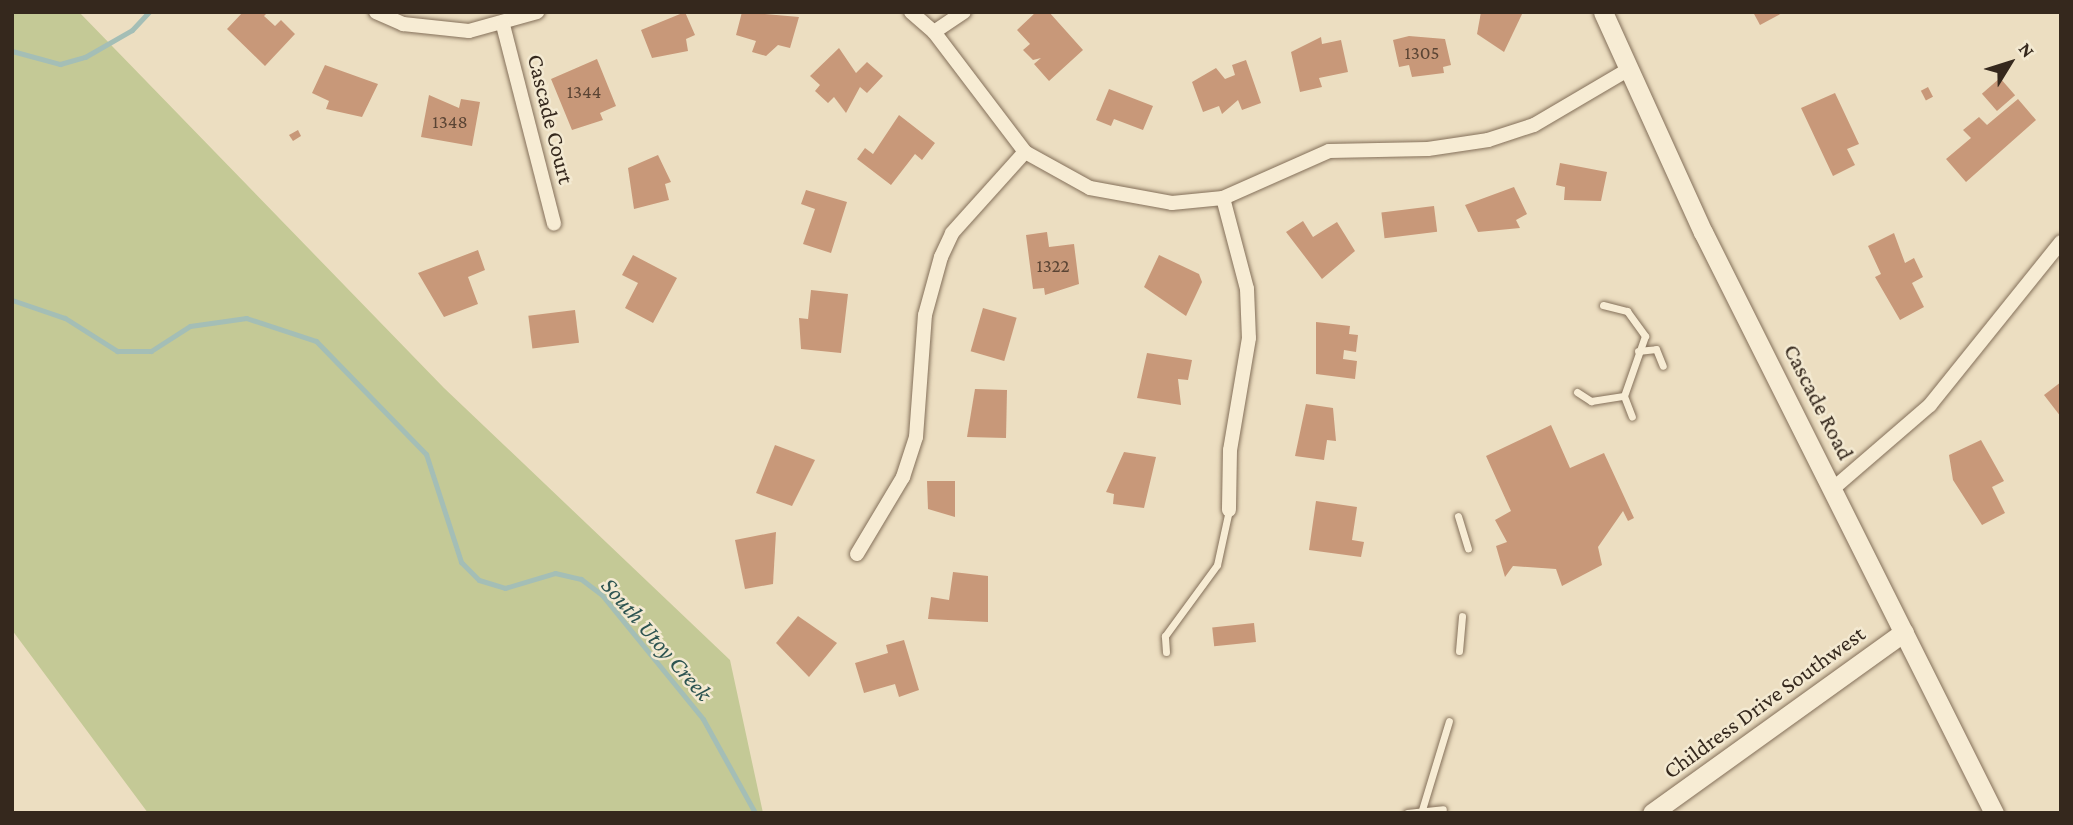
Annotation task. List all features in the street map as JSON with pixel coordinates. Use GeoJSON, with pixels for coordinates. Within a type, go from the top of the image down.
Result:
{"type":"FeatureCollection","features":[{"type":"Feature","properties":{"kind":"main road","name":"Cascade Road"},"geometry":{"type":"LineString","coordinates":[[1604,12],[1703,232],[1835,487],[1994,813]]}},
{"type":"Feature","properties":{"kind":"main road","name":"Childress Drive Southwest"},"geometry":{"type":"LineString","coordinates":[[1652,813],[1904,632]]}},
{"type":"Feature","properties":{"kind":"street"},"geometry":{"type":"LineString","coordinates":[[376,12],[437,30],[503,25],[537,12]]}},
{"type":"Feature","properties":{"kind":"street"},"geometry":{"type":"LineString","coordinates":[[911,12],[934,32],[1025,152],[1090,188],[1172,203],[1223,198],[1328,151],[1429,149],[1511,132],[1629,69]]}},
{"type":"Feature","properties":{"kind":"street"},"geometry":{"type":"LineString","coordinates":[[934,32],[964,12]]}},
{"type":"Feature","properties":{"kind":"street","name":"Cascade Court"},"geometry":{"type":"LineString","coordinates":[[503,25],[554,224]]}},
{"type":"Feature","properties":{"kind":"street"},"geometry":{"type":"LineString","coordinates":[[857,554],[903,477],[916,437],[925,316],[941,257],[952,233],[1025,152]]}},
{"type":"Feature","properties":{"kind":"street"},"geometry":{"type":"LineString","coordinates":[[1223,198],[1247,289],[1249,338],[1230,450],[1229,510]]}},
{"type":"Feature","properties":{"kind":"street"},"geometry":{"type":"LineString","coordinates":[[1835,487],[1930,404],[2061,242]]}},
{"type":"Feature","properties":{"kind":"lane"},"geometry":{"type":"LineString","coordinates":[[1603,304],[1627,311],[1646,336],[1638,351],[1624,396],[1632,416]]}},
{"type":"Feature","properties":{"kind":"lane"},"geometry":{"type":"LineString","coordinates":[[1638,351],[1656,349],[1663,366]]}},
{"type":"Feature","properties":{"kind":"lane"},"geometry":{"type":"LineString","coordinates":[[1577,392],[1591,401],[1624,396]]}},
{"type":"Feature","properties":{"kind":"lane"},"geometry":{"type":"LineString","coordinates":[[1166,652],[1165,636],[1217,565],[1229,510]]}},
{"type":"Feature","properties":{"kind":"lane"},"geometry":{"type":"LineString","coordinates":[[1458,516],[1468,548]]}},
{"type":"Feature","properties":{"kind":"lane"},"geometry":{"type":"LineString","coordinates":[[1459,651],[1462,616]]}},
{"type":"Feature","properties":{"kind":"lane"},"geometry":{"type":"LineString","coordinates":[[1421,812],[1449,721]]}},
{"type":"Feature","properties":{"kind":"lane"},"geometry":{"type":"LineString","coordinates":[[1407,813],[1443,809]]}},
{"type":"Feature","properties":{"kind":"green space"},"geometry":{"type":"Polygon","coordinates":[[[12,12],[79,12],[444,388],[730,660],[763,813],[148,813],[12,630],[12,12]]]}},
{"type":"Feature","properties":{"kind":"building"},"geometry":{"type":"Polygon","coordinates":[[[243,12],[268,12],[264,16],[275,26],[281,20],[295,34],[265,66],[227,29],[243,12]]]}},
{"type":"Feature","properties":{"kind":"building"},"geometry":{"type":"Polygon","coordinates":[[[685,12],[695,35],[686,39],[688,51],[652,58],[641,30],[685,12]]]}},
{"type":"Feature","properties":{"kind":"building"},"geometry":{"type":"Polygon","coordinates":[[[742,12],[799,17],[790,48],[778,45],[766,56],[752,52],[756,41],[736,35],[742,12]]]}},
{"type":"Feature","properties":{"kind":"building"},"geometry":{"type":"Polygon","coordinates":[[[1036,12],[1049,12],[1083,50],[1049,81],[1034,64],[1041,58],[1033,60],[1023,50],[1030,44],[1017,30],[1036,12]]]}},
{"type":"Feature","properties":{"kind":"building"},"geometry":{"type":"Polygon","coordinates":[[[1481,12],[1523,12],[1504,52],[1477,34],[1481,12]]]}},
{"type":"Feature","properties":{"kind":"building"},"geometry":{"type":"Polygon","coordinates":[[[1753,12],[1784,12],[1760,25],[1753,12]]]}},
{"type":"Feature","properties":{"kind":"building"},"geometry":{"type":"Polygon","coordinates":[[[1409,36],[1445,39],[1451,65],[1443,67],[1444,73],[1412,77],[1409,65],[1399,67],[1393,40],[1409,36]]]}},
{"type":"Feature","properties":{"kind":"building"},"geometry":{"type":"Polygon","coordinates":[[[1321,37],[1322,44],[1341,40],[1348,72],[1319,78],[1322,87],[1300,92],[1291,52],[1321,37]]]}},
{"type":"Feature","properties":{"kind":"building"},"geometry":{"type":"Polygon","coordinates":[[[839,48],[856,73],[867,62],[883,76],[867,93],[860,87],[846,113],[834,97],[828,103],[815,91],[820,85],[810,76],[839,48]]]}},
{"type":"Feature","properties":{"kind":"building"},"geometry":{"type":"Polygon","coordinates":[[[597,59],[616,106],[600,113],[603,120],[572,130],[551,79],[597,59]]]}},
{"type":"Feature","properties":{"kind":"building"},"geometry":{"type":"Polygon","coordinates":[[[1246,60],[1261,103],[1242,110],[1238,100],[1222,114],[1219,106],[1203,112],[1192,82],[1216,68],[1225,79],[1235,75],[1232,65],[1246,60]]]}},
{"type":"Feature","properties":{"kind":"building"},"geometry":{"type":"Polygon","coordinates":[[[325,65],[378,84],[362,117],[326,109],[329,101],[312,93],[325,65]]]}},
{"type":"Feature","properties":{"kind":"building"},"geometry":{"type":"Polygon","coordinates":[[[2000,78],[2015,95],[1997,111],[1982,94],[2000,78]]]}},
{"type":"Feature","properties":{"kind":"building"},"geometry":{"type":"Polygon","coordinates":[[[1928,87],[1933,97],[1926,100],[1921,91],[1928,87]]]}},
{"type":"Feature","properties":{"kind":"building"},"geometry":{"type":"Polygon","coordinates":[[[1109,89],[1153,106],[1143,130],[1114,119],[1111,126],[1096,120],[1109,89]]]}},
{"type":"Feature","properties":{"kind":"building"},"geometry":{"type":"Polygon","coordinates":[[[1835,93],[1859,144],[1847,149],[1855,165],[1833,176],[1801,108],[1835,93]]]}},
{"type":"Feature","properties":{"kind":"building"},"geometry":{"type":"Polygon","coordinates":[[[429,95],[459,108],[461,99],[480,102],[472,146],[421,137],[429,95]]]}},
{"type":"Feature","properties":{"kind":"building"},"geometry":{"type":"Polygon","coordinates":[[[2018,99],[2036,120],[1966,182],[1946,159],[1971,138],[1963,130],[1979,117],[1987,125],[2018,99]]]}},
{"type":"Feature","properties":{"kind":"building"},"geometry":{"type":"Polygon","coordinates":[[[899,115],[935,143],[922,160],[915,154],[891,185],[857,159],[865,148],[873,154],[899,115]]]}},
{"type":"Feature","properties":{"kind":"building"},"geometry":{"type":"Polygon","coordinates":[[[298,130],[301,136],[293,141],[289,135],[298,130]]]}},
{"type":"Feature","properties":{"kind":"building"},"geometry":{"type":"Polygon","coordinates":[[[658,155],[671,182],[665,184],[669,200],[634,209],[628,168],[658,155]]]}},
{"type":"Feature","properties":{"kind":"building"},"geometry":{"type":"Polygon","coordinates":[[[1560,163],[1607,172],[1601,201],[1564,200],[1565,187],[1556,185],[1560,163]]]}},
{"type":"Feature","properties":{"kind":"building"},"geometry":{"type":"Polygon","coordinates":[[[1514,187],[1527,214],[1516,220],[1520,228],[1478,232],[1465,205],[1514,187]]]}},
{"type":"Feature","properties":{"kind":"building"},"geometry":{"type":"Polygon","coordinates":[[[806,190],[847,202],[831,253],[803,244],[815,209],[801,204],[806,190]]]}},
{"type":"Feature","properties":{"kind":"building"},"geometry":{"type":"Polygon","coordinates":[[[1434,206],[1437,232],[1385,238],[1381,212],[1434,206]]]}},
{"type":"Feature","properties":{"kind":"building"},"geometry":{"type":"Polygon","coordinates":[[[1303,221],[1313,237],[1337,222],[1355,251],[1322,279],[1286,232],[1303,221]]]}},
{"type":"Feature","properties":{"kind":"building"},"geometry":{"type":"Polygon","coordinates":[[[1047,232],[1049,247],[1074,244],[1079,284],[1045,295],[1044,288],[1033,289],[1026,235],[1047,232]]]}},
{"type":"Feature","properties":{"kind":"building"},"geometry":{"type":"Polygon","coordinates":[[[1894,233],[1905,263],[1914,258],[1923,277],[1912,283],[1924,307],[1900,320],[1875,277],[1881,274],[1868,246],[1894,233]]]}},
{"type":"Feature","properties":{"kind":"building"},"geometry":{"type":"Polygon","coordinates":[[[478,250],[485,270],[468,277],[478,304],[444,317],[418,273],[478,250]]]}},
{"type":"Feature","properties":{"kind":"building"},"geometry":{"type":"Polygon","coordinates":[[[633,255],[677,278],[653,323],[625,308],[638,283],[622,275],[633,255]]]}},
{"type":"Feature","properties":{"kind":"building"},"geometry":{"type":"Polygon","coordinates":[[[1159,255],[1199,274],[1202,282],[1186,316],[1144,287],[1159,255]]]}},
{"type":"Feature","properties":{"kind":"building"},"geometry":{"type":"Polygon","coordinates":[[[811,290],[848,294],[841,353],[801,349],[799,318],[808,319],[811,290]]]}},
{"type":"Feature","properties":{"kind":"building"},"geometry":{"type":"Polygon","coordinates":[[[983,308],[1017,318],[1004,361],[971,351],[983,308]]]}},
{"type":"Feature","properties":{"kind":"building"},"geometry":{"type":"Polygon","coordinates":[[[575,310],[579,343],[532,348],[528,316],[575,310]]]}},
{"type":"Feature","properties":{"kind":"building"},"geometry":{"type":"Polygon","coordinates":[[[1316,322],[1350,326],[1349,334],[1358,335],[1356,352],[1344,350],[1343,359],[1357,361],[1355,379],[1316,374],[1316,322]]]}},
{"type":"Feature","properties":{"kind":"building"},"geometry":{"type":"Polygon","coordinates":[[[1147,353],[1192,360],[1188,380],[1178,379],[1181,405],[1137,398],[1147,353]]]}},
{"type":"Feature","properties":{"kind":"building"},"geometry":{"type":"Polygon","coordinates":[[[2061,382],[2061,417],[2044,395],[2061,382]]]}},
{"type":"Feature","properties":{"kind":"building"},"geometry":{"type":"Polygon","coordinates":[[[975,389],[1007,390],[1006,438],[967,437],[975,389]]]}},
{"type":"Feature","properties":{"kind":"building"},"geometry":{"type":"Polygon","coordinates":[[[1306,404],[1333,408],[1336,441],[1327,440],[1324,460],[1295,456],[1306,404]]]}},
{"type":"Feature","properties":{"kind":"building"},"geometry":{"type":"Polygon","coordinates":[[[1551,425],[1570,468],[1604,453],[1634,518],[1628,521],[1623,511],[1598,547],[1602,565],[1562,586],[1556,569],[1513,566],[1505,577],[1496,546],[1507,542],[1495,520],[1511,511],[1486,456],[1551,425]]]}},
{"type":"Feature","properties":{"kind":"building"},"geometry":{"type":"Polygon","coordinates":[[[1981,440],[2004,481],[1992,487],[2005,513],[1982,525],[1953,480],[1949,455],[1981,440]]]}},
{"type":"Feature","properties":{"kind":"building"},"geometry":{"type":"Polygon","coordinates":[[[775,445],[815,460],[792,506],[756,493],[775,445]]]}},
{"type":"Feature","properties":{"kind":"building"},"geometry":{"type":"Polygon","coordinates":[[[1124,452],[1156,457],[1144,508],[1113,504],[1114,494],[1106,492],[1124,452]]]}},
{"type":"Feature","properties":{"kind":"building"},"geometry":{"type":"Polygon","coordinates":[[[927,481],[955,481],[955,517],[928,509],[927,481]]]}},
{"type":"Feature","properties":{"kind":"building"},"geometry":{"type":"Polygon","coordinates":[[[1316,501],[1357,507],[1352,540],[1364,542],[1361,557],[1309,550],[1316,501]]]}},
{"type":"Feature","properties":{"kind":"building"},"geometry":{"type":"Polygon","coordinates":[[[776,532],[773,584],[745,589],[735,540],[776,532]]]}},
{"type":"Feature","properties":{"kind":"building"},"geometry":{"type":"Polygon","coordinates":[[[953,572],[988,576],[988,622],[928,619],[931,597],[949,600],[953,572]]]}},
{"type":"Feature","properties":{"kind":"building"},"geometry":{"type":"Polygon","coordinates":[[[798,616],[837,643],[809,677],[776,643],[798,616]]]}},
{"type":"Feature","properties":{"kind":"building"},"geometry":{"type":"Polygon","coordinates":[[[1254,623],[1256,642],[1214,646],[1212,627],[1254,623]]]}},
{"type":"Feature","properties":{"kind":"building"},"geometry":{"type":"Polygon","coordinates":[[[904,640],[919,690],[899,697],[895,684],[864,693],[855,663],[888,653],[886,645],[904,640]]]}},
{"type":"Feature","properties":{"kind":"waterway"},"geometry":{"type":"LineString","coordinates":[[12,51],[60,64],[85,57],[132,30],[149,12]]}},
{"type":"Feature","properties":{"kind":"waterway","name":"South Utoy Creek"},"geometry":{"type":"LineString","coordinates":[[12,300],[65,318],[117,351],[151,351],[190,326],[246,318],[316,341],[426,454],[461,562],[479,580],[505,588],[555,573],[581,579],[602,595],[703,719],[755,813]]}}]}
